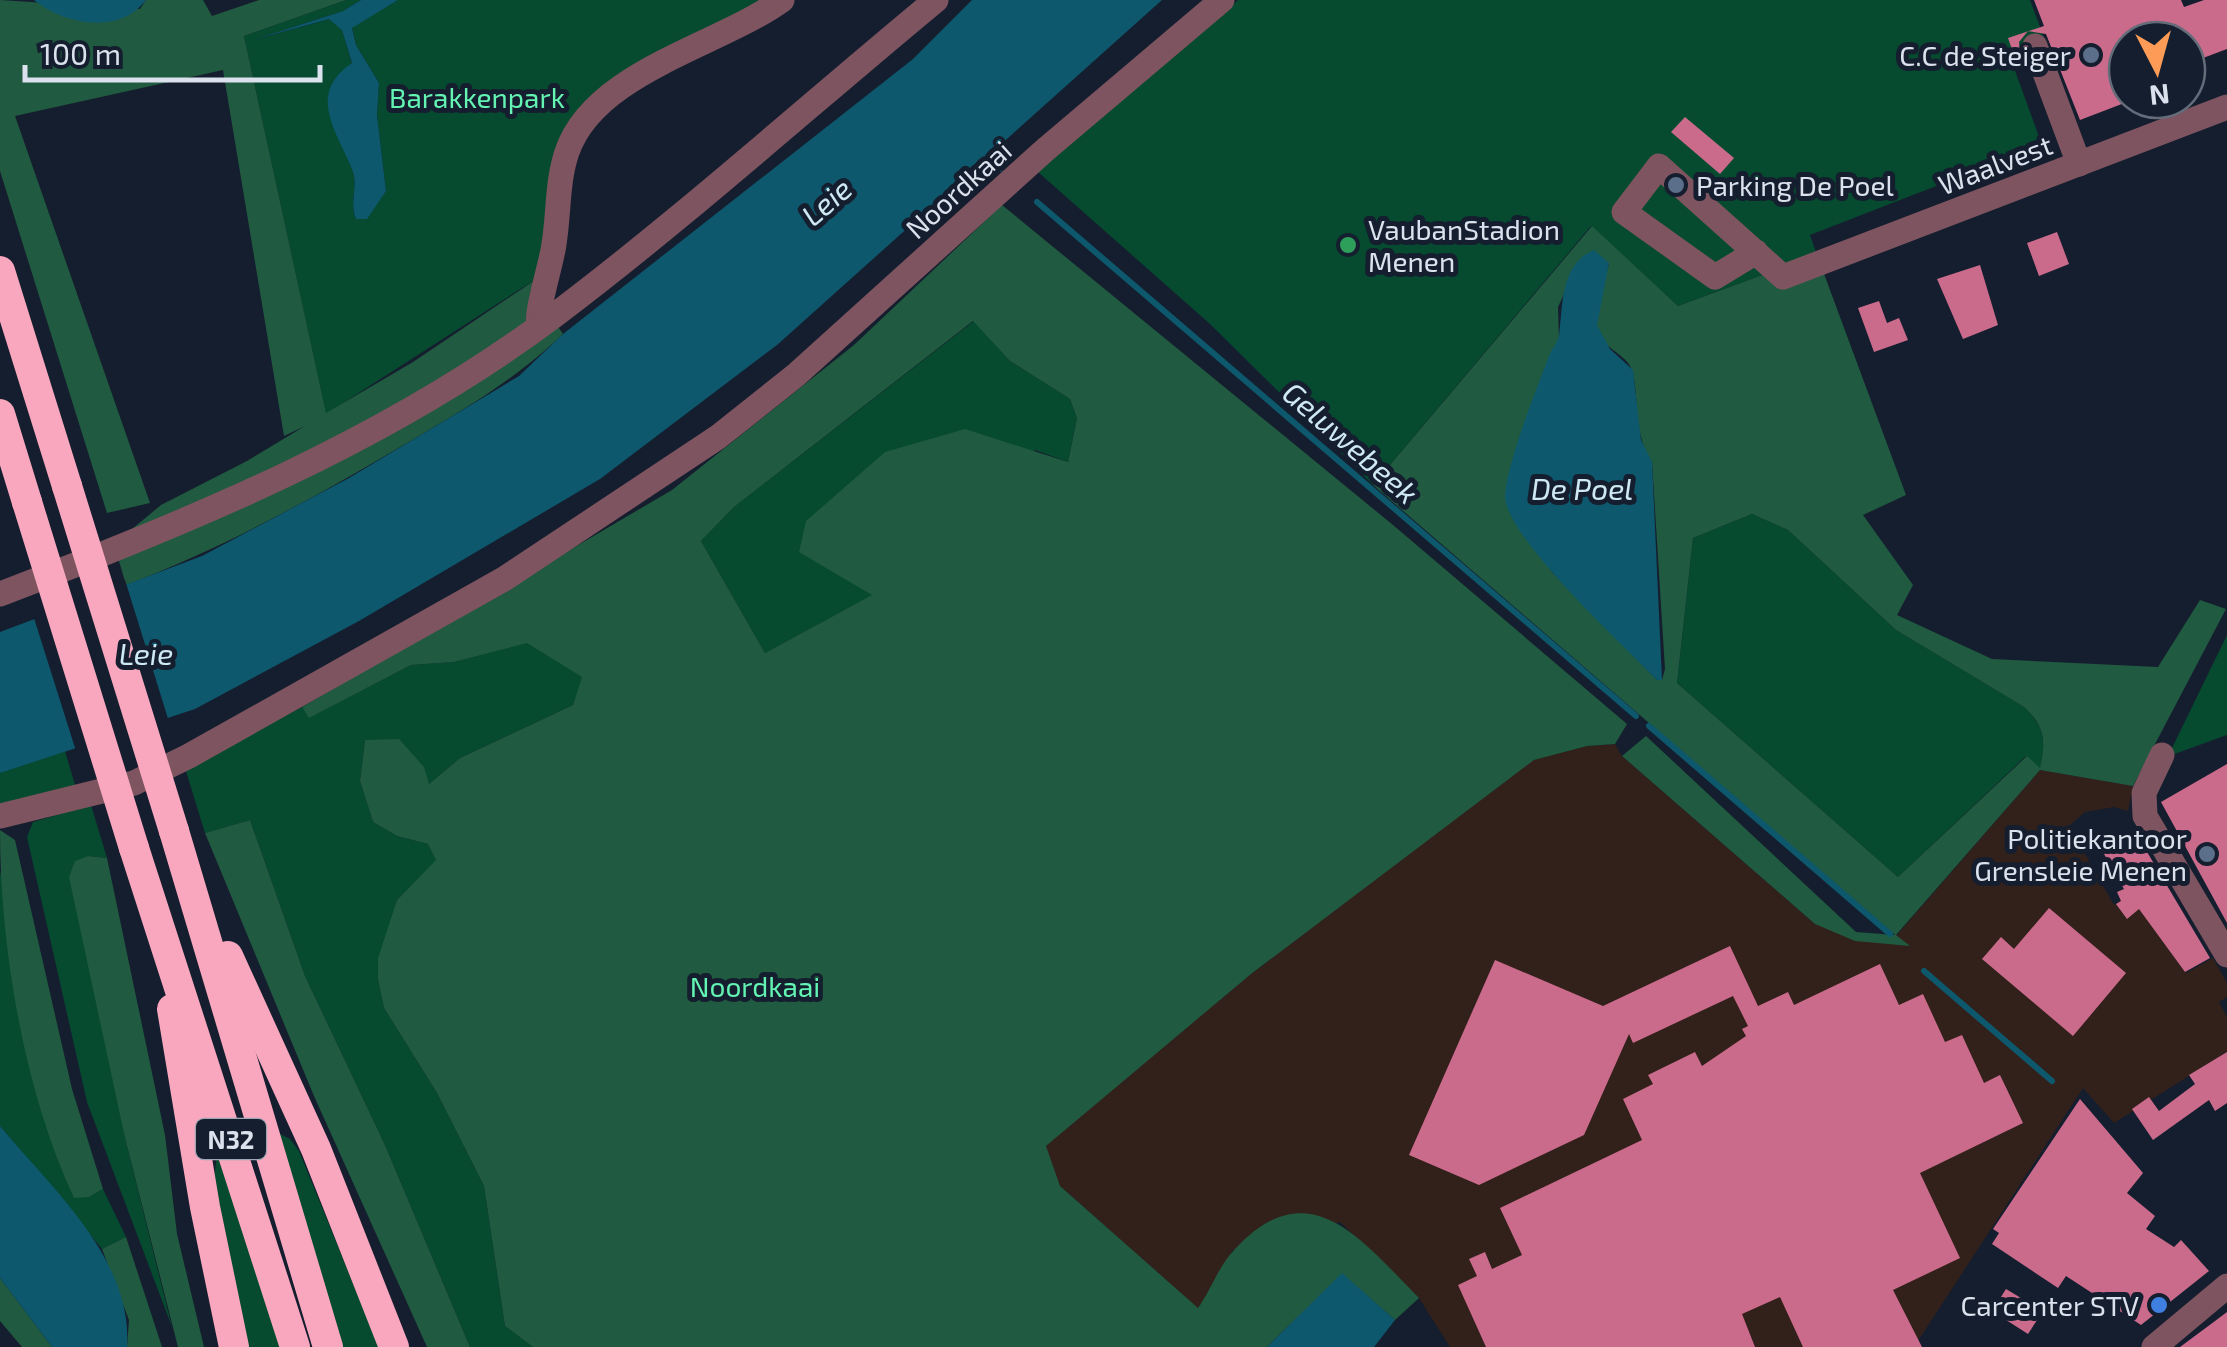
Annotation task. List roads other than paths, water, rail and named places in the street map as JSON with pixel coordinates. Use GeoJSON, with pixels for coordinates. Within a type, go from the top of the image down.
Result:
{"type":"FeatureCollection","features":[{"type":"Feature","properties":{"kind":"highway","name":"N32"},"geometry":{"type":"LineString","coordinates":[[0,272],[178,842],[328,1347]]}},
{"type":"Feature","properties":{"kind":"highway","name":"N32"},"geometry":{"type":"LineString","coordinates":[[0,414],[134,848],[296,1347]]}},
{"type":"Feature","properties":{"kind":"highway"},"geometry":{"type":"LineString","coordinates":[[178,842],[316,1149],[394,1347]]}},
{"type":"Feature","properties":{"kind":"highway"},"geometry":{"type":"LineString","coordinates":[[162,932],[205,1206],[234,1347]]}},
{"type":"Feature","properties":{"kind":"street"},"geometry":{"type":"LineString","coordinates":[[540,326],[537,318],[549,280],[566,154],[589,111],[629,83],[782,0]]}},
{"type":"Feature","properties":{"kind":"street"},"geometry":{"type":"LineString","coordinates":[[0,594],[216,508],[434,393],[540,326],[936,0]]}},
{"type":"Feature","properties":{"kind":"street","name":"Noordkaai"},"geometry":{"type":"LineString","coordinates":[[0,816],[134,784],[504,579],[718,437],[809,364],[1222,0]]}},
{"type":"Feature","properties":{"kind":"street"},"geometry":{"type":"LineString","coordinates":[[2035,46],[2079,164]]}},
{"type":"Feature","properties":{"kind":"street","name":"Waalvest"},"geometry":{"type":"LineString","coordinates":[[1756,252],[1783,277],[2227,107]]}},
{"type":"Feature","properties":{"kind":"street"},"geometry":{"type":"LineString","coordinates":[[1659,166],[1756,252],[1715,277],[1624,212],[1659,166]]}},
{"type":"Feature","properties":{"kind":"street"},"geometry":{"type":"LineString","coordinates":[[2162,754],[2144,793],[2144,816],[2227,956]]}},
{"type":"Feature","properties":{"kind":"street"},"geometry":{"type":"LineString","coordinates":[[2154,1347],[2227,1286]]}},
{"type":"Feature","properties":{"kind":"water"},"geometry":{"type":"Polygon","coordinates":[[[34,0],[146,0],[122,18],[92,22],[60,15],[34,0]]]}},
{"type":"Feature","properties":{"kind":"water"},"geometry":{"type":"Polygon","coordinates":[[[361,0],[398,0],[352,28],[356,45],[379,83],[377,115],[386,191],[367,219],[356,219],[353,172],[334,130],[328,102],[338,75],[352,63],[342,30],[329,19],[253,40],[343,11],[361,0]]]}},
{"type":"Feature","properties":{"kind":"water","name":"Leie"},"geometry":{"type":"Polygon","coordinates":[[[972,0],[1162,0],[777,345],[600,479],[359,621],[195,709],[0,773],[0,632],[202,556],[349,478],[519,376],[563,334],[913,59],[972,0]]]}},
{"type":"Feature","properties":{"kind":"water","name":"De Poel"},"geometry":{"type":"Polygon","coordinates":[[[1594,250],[1609,263],[1597,325],[1610,349],[1633,370],[1641,440],[1652,462],[1662,680],[1657,680],[1543,562],[1509,512],[1505,494],[1523,425],[1559,336],[1569,275],[1583,256],[1594,250]]]}},
{"type":"Feature","properties":{"kind":"water"},"geometry":{"type":"Polygon","coordinates":[[[0,1126],[65,1200],[103,1255],[117,1284],[125,1315],[127,1347],[52,1347],[0,1278],[0,1126]]]}},
{"type":"Feature","properties":{"kind":"water"},"geometry":{"type":"Polygon","coordinates":[[[1342,1273],[1395,1320],[1374,1347],[1267,1347],[1342,1273]]]}},
{"type":"Feature","properties":{"kind":"waterway","name":"Geluwebeek"},"geometry":{"type":"LineString","coordinates":[[981,154],[1000,169]]}},
{"type":"Feature","properties":{"kind":"waterway","name":"Geluwebeek"},"geometry":{"type":"LineString","coordinates":[[1037,202],[1636,716]]}},
{"type":"Feature","properties":{"kind":"waterway","name":"Geluwebeek"},"geometry":{"type":"LineString","coordinates":[[1649,726],[1890,934]]}},
{"type":"Feature","properties":{"kind":"waterway","name":"Geluwebeek"},"geometry":{"type":"LineString","coordinates":[[1924,971],[2052,1081]]}},
{"type":"Feature","properties":{"kind":"place","name":"C.C de Steiger"},"geometry":{"type":"Point","coordinates":[2091,55]}},
{"type":"Feature","properties":{"kind":"place","name":"Parking De Poel"},"geometry":{"type":"Point","coordinates":[1676,185]}},
{"type":"Feature","properties":{"kind":"place","name":"VaubanStadion Menen"},"geometry":{"type":"Point","coordinates":[1348,245]}},
{"type":"Feature","properties":{"kind":"place","name":"Politiekantoor Grensleie Menen"},"geometry":{"type":"Point","coordinates":[2207,854]}},
{"type":"Feature","properties":{"kind":"place","name":"Carcenter STV"},"geometry":{"type":"Point","coordinates":[2159,1305]}},
{"type":"Feature","properties":{"kind":"park label","name":"Barakkenpark"},"geometry":{"type":"Point","coordinates":[477,97]}}]}
